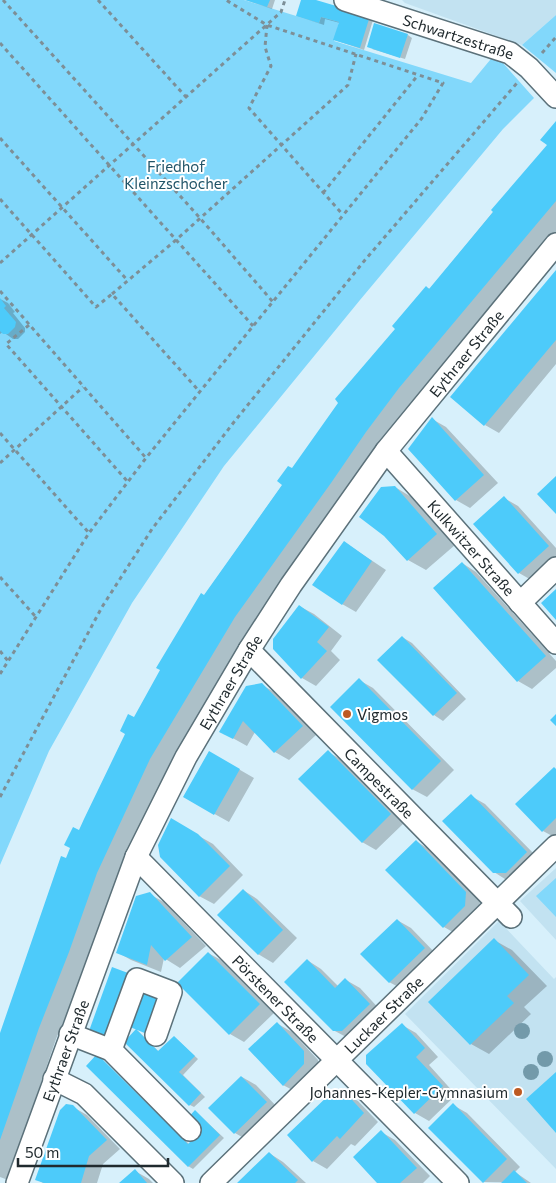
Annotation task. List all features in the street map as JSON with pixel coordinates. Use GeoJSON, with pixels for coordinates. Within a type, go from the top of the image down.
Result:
{"type":"FeatureCollection","features":[{"type":"Feature","properties":{"kind":"street","name":"Schwartzestraße"},"geometry":{"type":"LineString","coordinates":[[345,0],[510,53],[530,68],[556,97]]}},
{"type":"Feature","properties":{"kind":"street","name":"Eythraer Straße"},"geometry":{"type":"LineString","coordinates":[[17,1183],[136,857],[186,757],[249,650],[291,585],[386,451],[556,244]]}},
{"type":"Feature","properties":{"kind":"street","name":"Kulkwitzer Straße"},"geometry":{"type":"LineString","coordinates":[[386,451],[556,643]]}},
{"type":"Feature","properties":{"kind":"street"},"geometry":{"type":"LineString","coordinates":[[520,603],[556,568]]}},
{"type":"Feature","properties":{"kind":"street","name":"Campestraße"},"geometry":{"type":"LineString","coordinates":[[249,650],[504,910]]}},
{"type":"Feature","properties":{"kind":"street","name":"Luckaer Straße"},"geometry":{"type":"LineString","coordinates":[[211,1183],[337,1060],[504,910],[556,846]]}},
{"type":"Feature","properties":{"kind":"street","name":"Pörstener Straße"},"geometry":{"type":"LineString","coordinates":[[136,857],[458,1183]]}},
{"type":"Feature","properties":{"kind":"street"},"geometry":{"type":"LineString","coordinates":[[111,1050],[137,979],[171,992],[156,1035]]}},
{"type":"Feature","properties":{"kind":"street"},"geometry":{"type":"LineString","coordinates":[[70,1034],[111,1050],[190,1130]]}},
{"type":"Feature","properties":{"kind":"street"},"geometry":{"type":"LineString","coordinates":[[54,1078],[84,1094],[173,1183]]}},
{"type":"Feature","properties":{"kind":"path"},"geometry":{"type":"LineString","coordinates":[[3,0],[200,218],[273,302]]}},
{"type":"Feature","properties":{"kind":"path"},"geometry":{"type":"LineString","coordinates":[[98,0],[186,97]]}},
{"type":"Feature","properties":{"kind":"path"},"geometry":{"type":"LineString","coordinates":[[0,674],[89,533],[146,458],[422,118],[443,83],[267,25],[226,0]]}},
{"type":"Feature","properties":{"kind":"path"},"geometry":{"type":"LineString","coordinates":[[0,263],[267,25],[281,12],[285,0]]}},
{"type":"Feature","properties":{"kind":"path"},"geometry":{"type":"LineString","coordinates":[[267,25],[265,47],[271,66],[248,108],[343,215]]}},
{"type":"Feature","properties":{"kind":"path"},"geometry":{"type":"LineString","coordinates":[[538,57],[556,37]]}},
{"type":"Feature","properties":{"kind":"path"},"geometry":{"type":"LineString","coordinates":[[0,42],[253,326]]}},
{"type":"Feature","properties":{"kind":"path"},"geometry":{"type":"LineString","coordinates":[[0,199],[96,307],[176,240],[348,85],[356,54]]}},
{"type":"Feature","properties":{"kind":"path"},"geometry":{"type":"LineString","coordinates":[[323,192],[418,75]]}},
{"type":"Feature","properties":{"kind":"path"},"geometry":{"type":"LineString","coordinates":[[0,797],[102,607],[152,529],[234,422],[365,260],[519,81]]}},
{"type":"Feature","properties":{"kind":"path"},"geometry":{"type":"LineString","coordinates":[[0,138],[128,282]]}},
{"type":"Feature","properties":{"kind":"path"},"geometry":{"type":"LineString","coordinates":[[0,291],[146,458]]}},
{"type":"Feature","properties":{"kind":"path"},"geometry":{"type":"LineString","coordinates":[[112,294],[200,392]]}},
{"type":"Feature","properties":{"kind":"path"},"geometry":{"type":"LineString","coordinates":[[29,325],[6,344],[128,482]]}},
{"type":"Feature","properties":{"kind":"path"},"geometry":{"type":"LineString","coordinates":[[0,463],[83,387]]}},
{"type":"Feature","properties":{"kind":"path"},"geometry":{"type":"LineString","coordinates":[[0,433],[89,533]]}},
{"type":"Feature","properties":{"kind":"path"},"geometry":{"type":"LineString","coordinates":[[0,577],[36,617]]}},
{"type":"Feature","properties":{"kind":"path"},"geometry":{"type":"LineString","coordinates":[[0,651],[8,660]]}},
{"type":"Feature","properties":{"kind":"shaded area"},"geometry":{"type":"Polygon","coordinates":[[[402,0],[556,0],[556,15],[522,45],[405,3],[402,0]]]}},
{"type":"Feature","properties":{"kind":"shaded area"},"geometry":{"type":"Polygon","coordinates":[[[556,868],[556,940],[520,901],[556,868]]]}},
{"type":"Feature","properties":{"kind":"shaded area","name":"Johannes-Kepler-Gymnasium"},"geometry":{"type":"Polygon","coordinates":[[[499,921],[554,979],[556,977],[556,1169],[405,1014],[499,921]]]}},
{"type":"Feature","properties":{"kind":"green space","name":"Friedhof Kleinzschocher"},"geometry":{"type":"Polygon","coordinates":[[[0,0],[244,0],[319,23],[321,17],[339,22],[334,41],[471,83],[495,54],[534,98],[503,129],[224,466],[132,603],[49,751],[0,865],[0,0]]]}},
{"type":"Feature","properties":{"kind":"green space"},"geometry":{"type":"Polygon","coordinates":[[[556,15],[556,73],[522,45],[556,15]]]}},
{"type":"Feature","properties":{"kind":"green space"},"geometry":{"type":"Polygon","coordinates":[[[556,878],[556,917],[536,896],[556,878]]]}},
{"type":"Feature","properties":{"kind":"building"},"geometry":{"type":"Polygon","coordinates":[[[245,0],[270,0],[267,7],[245,0]]]}},
{"type":"Feature","properties":{"kind":"building"},"geometry":{"type":"Polygon","coordinates":[[[301,0],[316,0],[370,16],[360,48],[333,40],[339,22],[321,17],[319,23],[296,16],[301,0]]]}},
{"type":"Feature","properties":{"kind":"building"},"geometry":{"type":"Polygon","coordinates":[[[374,23],[408,34],[400,58],[367,47],[374,23]]]}},
{"type":"Feature","properties":{"kind":"building"},"geometry":{"type":"Polygon","coordinates":[[[556,121],[556,201],[399,388],[366,432],[235,617],[150,759],[97,873],[39,1028],[0,1140],[0,1033],[61,856],[66,858],[70,848],[64,845],[73,827],[79,830],[125,734],[120,731],[128,714],[134,717],[160,670],[156,668],[201,593],[204,595],[282,485],[277,481],[288,466],[292,468],[338,403],[335,399],[395,329],[392,326],[426,286],[429,289],[493,212],[491,210],[547,145],[540,140],[556,121]]]}},
{"type":"Feature","properties":{"kind":"building"},"geometry":{"type":"Polygon","coordinates":[[[556,270],[556,340],[484,426],[450,397],[556,270]]]}},
{"type":"Feature","properties":{"kind":"building"},"geometry":{"type":"Polygon","coordinates":[[[0,298],[6,306],[4,308],[16,322],[15,327],[8,334],[3,334],[0,331],[0,298]]]}},
{"type":"Feature","properties":{"kind":"building"},"geometry":{"type":"Polygon","coordinates":[[[432,417],[484,475],[455,501],[408,449],[432,417]]]}},
{"type":"Feature","properties":{"kind":"building"},"geometry":{"type":"Polygon","coordinates":[[[556,476],[556,514],[537,494],[556,476]]]}},
{"type":"Feature","properties":{"kind":"building"},"geometry":{"type":"Polygon","coordinates":[[[395,486],[437,534],[407,561],[384,536],[359,517],[381,487],[395,486]]]}},
{"type":"Feature","properties":{"kind":"building"},"geometry":{"type":"Polygon","coordinates":[[[504,496],[549,546],[518,574],[473,524],[504,496]]]}},
{"type":"Feature","properties":{"kind":"building"},"geometry":{"type":"Polygon","coordinates":[[[344,541],[372,561],[342,605],[312,585],[344,541]]]}},
{"type":"Feature","properties":{"kind":"building"},"geometry":{"type":"Polygon","coordinates":[[[462,562],[546,656],[517,682],[433,588],[462,562]]]}},
{"type":"Feature","properties":{"kind":"building"},"geometry":{"type":"Polygon","coordinates":[[[556,589],[556,620],[541,603],[556,589]]]}},
{"type":"Feature","properties":{"kind":"building"},"geometry":{"type":"Polygon","coordinates":[[[299,605],[329,627],[317,642],[327,651],[301,679],[273,649],[273,639],[299,605]]]}},
{"type":"Feature","properties":{"kind":"building"},"geometry":{"type":"Polygon","coordinates":[[[402,636],[457,693],[433,716],[377,660],[402,636]]]}},
{"type":"Feature","properties":{"kind":"building"},"geometry":{"type":"Polygon","coordinates":[[[359,678],[441,761],[412,790],[330,707],[359,678]]]}},
{"type":"Feature","properties":{"kind":"building"},"geometry":{"type":"Polygon","coordinates":[[[262,683],[303,726],[274,753],[243,721],[233,739],[219,732],[246,686],[262,683]]]}},
{"type":"Feature","properties":{"kind":"building"},"geometry":{"type":"Polygon","coordinates":[[[556,714],[556,726],[550,720],[556,714]]]}},
{"type":"Feature","properties":{"kind":"building"},"geometry":{"type":"Polygon","coordinates":[[[328,750],[391,814],[362,843],[298,779],[328,750]]]}},
{"type":"Feature","properties":{"kind":"building"},"geometry":{"type":"Polygon","coordinates":[[[209,751],[240,769],[214,815],[183,797],[209,751]]]}},
{"type":"Feature","properties":{"kind":"building"},"geometry":{"type":"Polygon","coordinates":[[[554,767],[556,769],[556,818],[542,832],[515,804],[554,767]]]}},
{"type":"Feature","properties":{"kind":"building"},"geometry":{"type":"Polygon","coordinates":[[[471,794],[527,852],[506,873],[493,873],[442,821],[471,794]]]}},
{"type":"Feature","properties":{"kind":"building"},"geometry":{"type":"Polygon","coordinates":[[[171,818],[198,834],[230,866],[199,897],[160,857],[158,845],[171,818]]]}},
{"type":"Feature","properties":{"kind":"building"},"geometry":{"type":"Polygon","coordinates":[[[416,840],[466,892],[465,906],[443,928],[385,870],[416,840]]]}},
{"type":"Feature","properties":{"kind":"building"},"geometry":{"type":"Polygon","coordinates":[[[243,889],[283,930],[258,955],[217,915],[243,889]]]}},
{"type":"Feature","properties":{"kind":"building"},"geometry":{"type":"Polygon","coordinates":[[[150,892],[192,937],[165,961],[151,945],[147,965],[116,953],[136,896],[150,892]]]}},
{"type":"Feature","properties":{"kind":"building"},"geometry":{"type":"Polygon","coordinates":[[[397,919],[425,948],[389,983],[360,954],[397,919]]]}},
{"type":"Feature","properties":{"kind":"building"},"geometry":{"type":"Polygon","coordinates":[[[494,938],[529,975],[507,996],[514,1003],[470,1045],[428,1002],[494,938]]]}},
{"type":"Feature","properties":{"kind":"building"},"geometry":{"type":"Polygon","coordinates":[[[208,952],[260,1004],[229,1035],[177,983],[208,952]]]}},
{"type":"Feature","properties":{"kind":"building"},"geometry":{"type":"Polygon","coordinates":[[[307,959],[335,988],[345,978],[370,1004],[342,1031],[333,1031],[284,982],[307,959]]]}},
{"type":"Feature","properties":{"kind":"building"},"geometry":{"type":"Polygon","coordinates":[[[112,967],[128,973],[105,1037],[89,1031],[112,967]]]}},
{"type":"Feature","properties":{"kind":"building"},"geometry":{"type":"Polygon","coordinates":[[[145,988],[162,995],[147,1034],[130,1027],[145,988]]]}},
{"type":"Feature","properties":{"kind":"building"},"geometry":{"type":"Polygon","coordinates":[[[277,1022],[304,1051],[304,1064],[283,1086],[248,1049],[277,1022]]]}},
{"type":"Feature","properties":{"kind":"building"},"geometry":{"type":"Polygon","coordinates":[[[402,1023],[425,1048],[416,1057],[443,1086],[414,1114],[366,1064],[366,1055],[402,1023]]]}},
{"type":"Feature","properties":{"kind":"building"},"geometry":{"type":"Polygon","coordinates":[[[136,1029],[158,1051],[174,1036],[195,1056],[179,1072],[201,1093],[189,1106],[124,1042],[136,1029]]]}},
{"type":"Feature","properties":{"kind":"building"},"geometry":{"type":"Polygon","coordinates":[[[97,1054],[188,1144],[200,1132],[187,1119],[195,1110],[220,1135],[188,1167],[86,1066],[97,1054]]]}},
{"type":"Feature","properties":{"kind":"building"},"geometry":{"type":"Polygon","coordinates":[[[556,1072],[556,1133],[526,1099],[556,1072]]]}},
{"type":"Feature","properties":{"kind":"building"},"geometry":{"type":"Polygon","coordinates":[[[241,1076],[267,1102],[234,1134],[208,1108],[241,1076]]]}},
{"type":"Feature","properties":{"kind":"building"},"geometry":{"type":"Polygon","coordinates":[[[344,1091],[364,1113],[340,1139],[337,1136],[312,1162],[287,1135],[332,1092],[344,1091]]]}},
{"type":"Feature","properties":{"kind":"building"},"geometry":{"type":"Polygon","coordinates":[[[453,1103],[507,1159],[483,1183],[428,1128],[453,1103]]]}},
{"type":"Feature","properties":{"kind":"building"},"geometry":{"type":"Polygon","coordinates":[[[66,1104],[73,1105],[107,1140],[89,1156],[81,1183],[44,1183],[35,1180],[60,1110],[66,1104]]]}},
{"type":"Feature","properties":{"kind":"building"},"geometry":{"type":"Polygon","coordinates":[[[381,1130],[417,1168],[400,1183],[377,1183],[353,1157],[381,1130]]]}},
{"type":"Feature","properties":{"kind":"building"},"geometry":{"type":"Polygon","coordinates":[[[269,1152],[298,1180],[295,1183],[237,1183],[269,1152]]]}},
{"type":"Feature","properties":{"kind":"building"},"geometry":{"type":"Polygon","coordinates":[[[135,1169],[147,1183],[119,1183],[135,1169]]]}},
{"type":"Feature","properties":{"kind":"building"},"geometry":{"type":"Polygon","coordinates":[[[514,1170],[527,1183],[501,1183],[514,1170]]]}},
{"type":"Feature","properties":{"kind":"place","name":"Vigmos"},"geometry":{"type":"Point","coordinates":[347,714]}},
{"type":"Feature","properties":{"kind":"place","name":"Johannes-Kepler-Gymnasium"},"geometry":{"type":"Point","coordinates":[518,1092]}}]}
